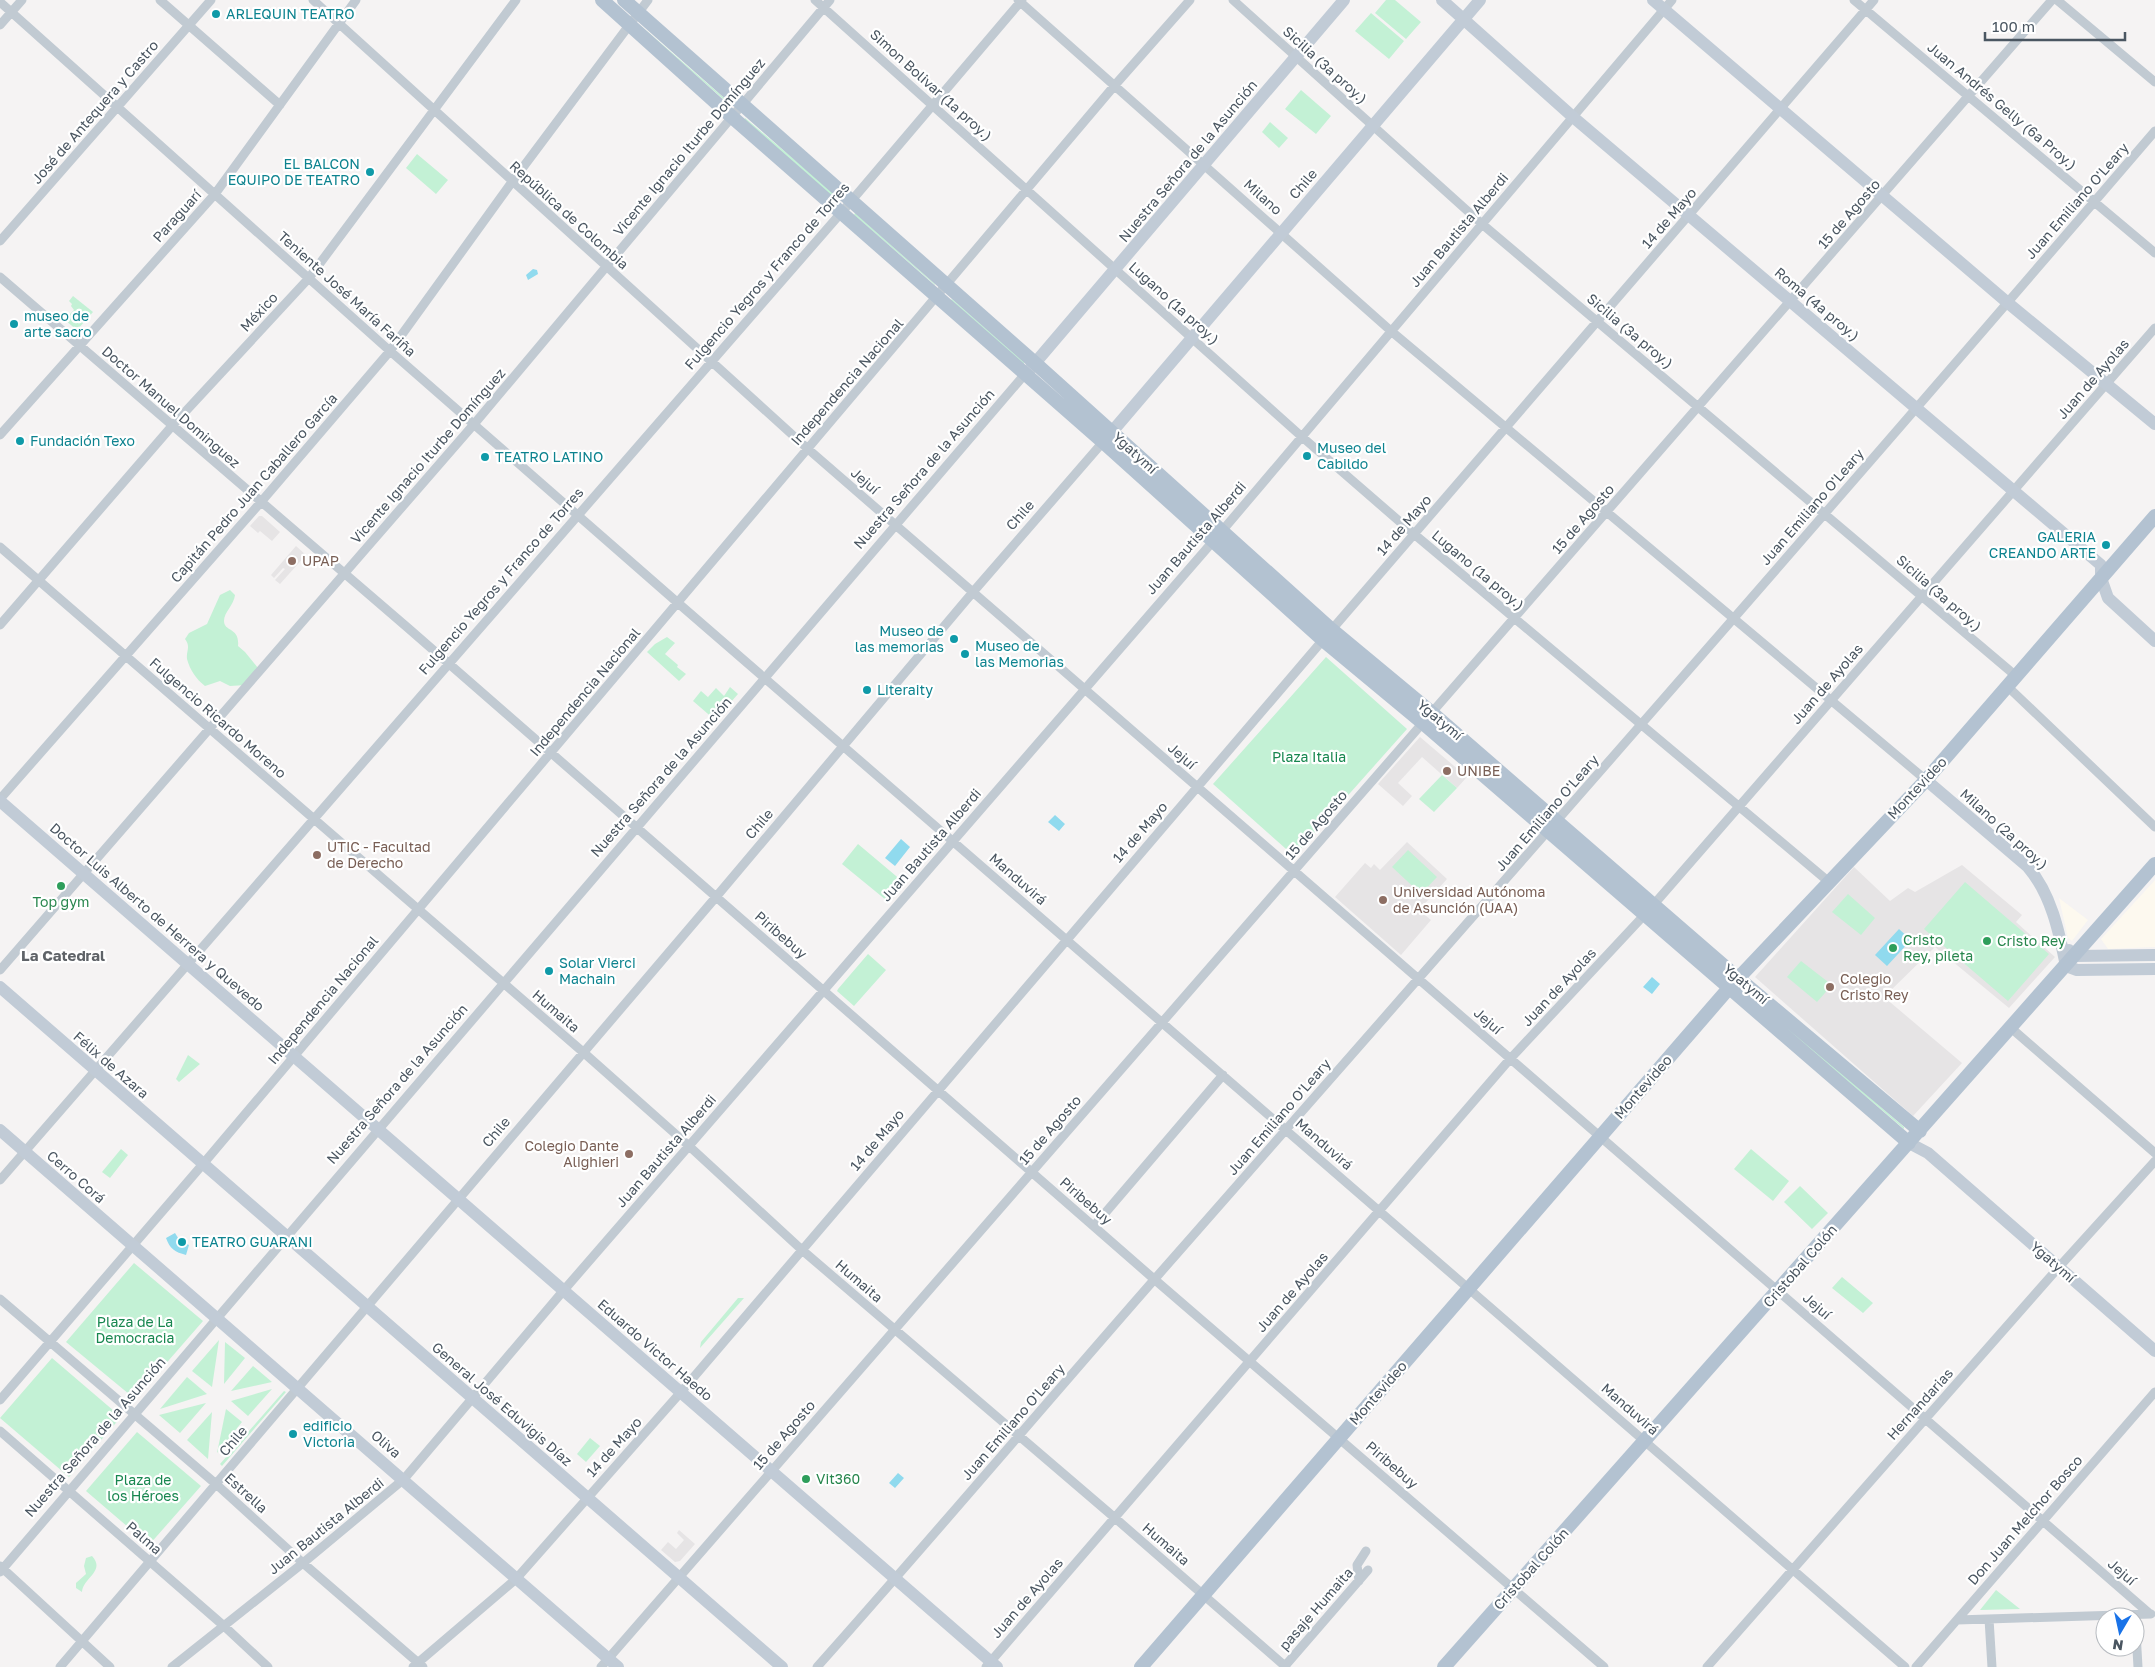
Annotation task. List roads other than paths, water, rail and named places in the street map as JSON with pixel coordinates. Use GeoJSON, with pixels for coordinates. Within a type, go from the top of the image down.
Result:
{"type":"FeatureCollection","features":[{"type":"Feature","properties":{"kind":"main road"},"geometry":{"type":"LineString","coordinates":[[602,0],[841,212],[943,291]]}},
{"type":"Feature","properties":{"kind":"main road"},"geometry":{"type":"LineString","coordinates":[[624,0],[851,201],[943,291]]}},
{"type":"Feature","properties":{"kind":"main road","name":"Ygatymí"},"geometry":{"type":"LineString","coordinates":[[943,291],[1035,363],[1108,437],[1327,635],[1428,718],[1734,983],[1909,1143]]}},
{"type":"Feature","properties":{"kind":"main road","name":"Ygatymí"},"geometry":{"type":"LineString","coordinates":[[943,291],[1025,374],[1108,437]]}},
{"type":"Feature","properties":{"kind":"main road","name":"Montevideo"},"geometry":{"type":"LineString","coordinates":[[1141,1667],[1734,983],[1926,780],[2155,516]]}},
{"type":"Feature","properties":{"kind":"main road","name":"Cristobal Colón"},"geometry":{"type":"LineString","coordinates":[[1444,1667],[2152,870]]}},
{"type":"Feature","properties":{"kind":"main road","name":"Ygatymí"},"geometry":{"type":"LineString","coordinates":[[1734,983],[1920,1131]]}},
{"type":"Feature","properties":{"kind":"street"},"geometry":{"type":"LineString","coordinates":[[0,25],[22,0]]}},
{"type":"Feature","properties":{"kind":"street"},"geometry":{"type":"LineString","coordinates":[[160,0],[280,105]]}},
{"type":"Feature","properties":{"kind":"street","name":"José de Antequera y Castro"},"geometry":{"type":"LineString","coordinates":[[0,241],[211,0]]}},
{"type":"Feature","properties":{"kind":"street","name":"República de Colombia"},"geometry":{"type":"LineString","coordinates":[[313,0],[808,449]]}},
{"type":"Feature","properties":{"kind":"street","name":"Paraguarí"},"geometry":{"type":"LineString","coordinates":[[0,435],[215,194],[356,0]]}},
{"type":"Feature","properties":{"kind":"street","name":"México"},"geometry":{"type":"LineString","coordinates":[[0,624],[172,426],[309,278],[516,0]]}},
{"type":"Feature","properties":{"kind":"street","name":"Capitán Pedro Juan Caballero García"},"geometry":{"type":"LineString","coordinates":[[0,800],[261,502],[390,351],[512,182],[648,0]]}},
{"type":"Feature","properties":{"kind":"street","name":"Simon Bolivar (1ª proy.)"},"geometry":{"type":"LineString","coordinates":[[815,0],[933,104],[1027,191]]}},
{"type":"Feature","properties":{"kind":"street","name":"Vicente Ignacio Iturbe Domínguez"},"geometry":{"type":"LineString","coordinates":[[0,970],[475,424],[830,0]]}},
{"type":"Feature","properties":{"kind":"street","name":"Independencia Nacional"},"geometry":{"type":"LineString","coordinates":[[0,1400],[203,1164],[943,291],[1115,85],[1190,0]]}},
{"type":"Feature","properties":{"kind":"street","name":"Sicilia (3ª proy.)"},"geometry":{"type":"LineString","coordinates":[[1233,0],[1482,224],[1922,596],[2012,681],[2155,826]]}},
{"type":"Feature","properties":{"kind":"street","name":"Nuestra Señora de la Asunción"},"geometry":{"type":"LineString","coordinates":[[1,1569],[1116,270],[1344,0]]}},
{"type":"Feature","properties":{"kind":"street","name":"Roma (4ª proy.)"},"geometry":{"type":"LineString","coordinates":[[1442,0],[1573,117],[2101,565],[2101,578],[2108,598],[2155,641]]}},
{"type":"Feature","properties":{"kind":"street","name":"Chile"},"geometry":{"type":"LineString","coordinates":[[60,1667],[459,1200],[973,592],[1108,437],[1480,0]]}},
{"type":"Feature","properties":{"kind":"street"},"geometry":{"type":"LineString","coordinates":[[1653,0],[1668,5],[1781,109],[2008,303],[2155,424]]}},
{"type":"Feature","properties":{"kind":"street","name":"Juan Andrés Gelly (6ª Proy.)"},"geometry":{"type":"LineString","coordinates":[[1854,0],[2155,253]]}},
{"type":"Feature","properties":{"kind":"street","name":"14 de Mayo"},"geometry":{"type":"LineString","coordinates":[[418,1666],[516,1579],[681,1392],[1066,939],[1874,0]]}},
{"type":"Feature","properties":{"kind":"street","name":"15 de Agosto"},"geometry":{"type":"LineString","coordinates":[[609,1664],[679,1577],[2052,0]]}},
{"type":"Feature","properties":{"kind":"street"},"geometry":{"type":"LineString","coordinates":[[2057,0],[2155,82]]}},
{"type":"Feature","properties":{"kind":"street","name":"Milano"},"geometry":{"type":"LineString","coordinates":[[1020,1],[1391,332],[1926,780]]}},
{"type":"Feature","properties":{"kind":"street","name":"Fulgencio Yegros y Franco de Torres"},"geometry":{"type":"LineString","coordinates":[[0,1180],[312,818],[851,201],[1020,1]]}},
{"type":"Feature","properties":{"kind":"street","name":"Teniente José María Fariña"},"geometry":{"type":"LineString","coordinates":[[0,2],[390,351],[678,603]]}},
{"type":"Feature","properties":{"kind":"street","name":"Juan Bautista Alberdi"},"geometry":{"type":"LineString","coordinates":[[172,1667],[303,1563],[404,1479],[564,1290],[1217,536],[1668,5]]}},
{"type":"Feature","properties":{"kind":"street","name":"Juan Emiliano O'Leary"},"geometry":{"type":"LineString","coordinates":[[817,1667],[896,1579],[1154,1279],[1642,725],[2155,131]]}},
{"type":"Feature","properties":{"kind":"street","name":"Lugano (1ª proy.)"},"geometry":{"type":"LineString","coordinates":[[1027,191],[1301,436],[1414,534],[1829,882]]}},
{"type":"Feature","properties":{"kind":"street","name":"Doctor Manuel Dominguez"},"geometry":{"type":"LineString","coordinates":[[0,277],[551,753]]}},
{"type":"Feature","properties":{"kind":"street","name":"Juan de Ayolas"},"geometry":{"type":"LineString","coordinates":[[991,1665],[1510,1059],[1649,910],[2155,328]]}},
{"type":"Feature","properties":{"kind":"street","name":"Jejuí"},"geometry":{"type":"LineString","coordinates":[[808,449],[1925,1419],[2043,1521],[2153,1612]]}},
{"type":"Feature","properties":{"kind":"street","name":"Fulgencio Ricardo Moreno"},"geometry":{"type":"LineString","coordinates":[[0,547],[418,910]]}},
{"type":"Feature","properties":{"kind":"street","name":"Manduvirá"},"geometry":{"type":"LineString","coordinates":[[678,603],[1905,1667]]}},
{"type":"Feature","properties":{"kind":"street","name":"Piribebuy"},"geometry":{"type":"LineString","coordinates":[[551,753],[1154,1279],[1604,1667]]}},
{"type":"Feature","properties":{"kind":"street","name":"Milano (2ª proy.)"},"geometry":{"type":"LineString","coordinates":[[1926,780],[2028,867],[2039,881],[2070,961]]}},
{"type":"Feature","properties":{"kind":"street","name":"Doctor Luis Alberto de Herrera y Quevedo"},"geometry":{"type":"LineString","coordinates":[[0,800],[294,1056]]}},
{"type":"Feature","properties":{"kind":"street","name":"Humaita"},"geometry":{"type":"LineString","coordinates":[[418,910],[583,1052],[802,1250],[1286,1667]]}},
{"type":"Feature","properties":{"kind":"street"},"geometry":{"type":"LineString","coordinates":[[2070,961],[2155,955]]}},
{"type":"Feature","properties":{"kind":"street"},"geometry":{"type":"LineString","coordinates":[[2070,961],[2077,970],[2155,968]]}},
{"type":"Feature","properties":{"kind":"street","name":"Félix de Azara"},"geometry":{"type":"LineString","coordinates":[[0,987],[203,1164]]}},
{"type":"Feature","properties":{"kind":"street"},"geometry":{"type":"LineString","coordinates":[[2011,1028],[2155,1153]]}},
{"type":"Feature","properties":{"kind":"street","name":"Eduardo Victor Haedo"},"geometry":{"type":"LineString","coordinates":[[294,1056],[896,1579],[991,1665]]}},
{"type":"Feature","properties":{"kind":"street"},"geometry":{"type":"LineString","coordinates":[[1094,1226],[1223,1075]]}},
{"type":"Feature","properties":{"kind":"street","name":"Cerro Corá"},"geometry":{"type":"LineString","coordinates":[[0,1130],[133,1246]]}},
{"type":"Feature","properties":{"kind":"street"},"geometry":{"type":"LineString","coordinates":[[1920,1131],[1923,1145],[1928,1154]]}},
{"type":"Feature","properties":{"kind":"street","name":"Ygatymí"},"geometry":{"type":"LineString","coordinates":[[1909,1143],[1928,1154],[2155,1351]]}},
{"type":"Feature","properties":{"kind":"street","name":"Hernandarias"},"geometry":{"type":"LineString","coordinates":[[1707,1667],[1792,1568],[2155,1161]]}},
{"type":"Feature","properties":{"kind":"street","name":"General José Eduvigis Díaz"},"geometry":{"type":"LineString","coordinates":[[203,1164],[782,1667]]}},
{"type":"Feature","properties":{"kind":"street","name":"Oliva"},"geometry":{"type":"LineString","coordinates":[[133,1246],[404,1479],[609,1664]]}},
{"type":"Feature","properties":{"kind":"street","name":"Estrella"},"geometry":{"type":"LineString","coordinates":[[0,1299],[216,1484],[418,1666]]}},
{"type":"Feature","properties":{"kind":"street","name":"Don Juan Melchor Bosco"},"geometry":{"type":"LineString","coordinates":[[1916,1667],[2155,1392]]}},
{"type":"Feature","properties":{"kind":"street","name":"Palma"},"geometry":{"type":"LineString","coordinates":[[0,1431],[224,1626],[268,1667]]}},
{"type":"Feature","properties":{"kind":"street"},"geometry":{"type":"LineString","coordinates":[[1358,1581],[1358,1565],[1366,1550]]}},
{"type":"Feature","properties":{"kind":"street"},"geometry":{"type":"LineString","coordinates":[[1,1569],[83,1640],[110,1667]]}},
{"type":"Feature","properties":{"kind":"street","name":"pasaje Humaita"},"geometry":{"type":"LineString","coordinates":[[1286,1667],[1368,1570]]}},
{"type":"Feature","properties":{"kind":"street"},"geometry":{"type":"LineString","coordinates":[[1957,1620],[2095,1616]]}},
{"type":"Feature","properties":{"kind":"street"},"geometry":{"type":"LineString","coordinates":[[1989,1619],[1992,1667]]}},
{"type":"Feature","properties":{"kind":"water"},"geometry":{"type":"Polygon","coordinates":[[[533,269],[537,270],[538,274],[528,280],[526,275],[533,269]]]}},
{"type":"Feature","properties":{"kind":"water"},"geometry":{"type":"Polygon","coordinates":[[[1055,815],[1065,824],[1059,831],[1048,822],[1055,815]]]}},
{"type":"Feature","properties":{"kind":"water"},"geometry":{"type":"Polygon","coordinates":[[[901,839],[910,847],[895,866],[885,858],[901,839]]]}},
{"type":"Feature","properties":{"kind":"water","name":"Cristo Rey, pileta"},"geometry":{"type":"Polygon","coordinates":[[[1899,929],[1911,940],[1887,966],[1875,955],[1899,929]]]}},
{"type":"Feature","properties":{"kind":"water"},"geometry":{"type":"Polygon","coordinates":[[[1652,977],[1660,984],[1652,994],[1643,987],[1652,977]]]}},
{"type":"Feature","properties":{"kind":"water"},"geometry":{"type":"Polygon","coordinates":[[[175,1233],[180,1241],[189,1245],[186,1255],[173,1250],[169,1245],[166,1238],[175,1233]]]}},
{"type":"Feature","properties":{"kind":"water"},"geometry":{"type":"Polygon","coordinates":[[[898,1473],[904,1478],[895,1488],[889,1483],[898,1473]]]}},
{"type":"Feature","properties":{"kind":"place","name":"ARLEQUIN TEATRO"},"geometry":{"type":"Point","coordinates":[216,14]}},
{"type":"Feature","properties":{"kind":"place","name":"EL BALCON EQUIPO DE TEATRO"},"geometry":{"type":"Point","coordinates":[370,172]}},
{"type":"Feature","properties":{"kind":"place","name":"museo de arte sacro"},"geometry":{"type":"Point","coordinates":[14,324]}},
{"type":"Feature","properties":{"kind":"place","name":"Fundación Texo"},"geometry":{"type":"Point","coordinates":[20,441]}},
{"type":"Feature","properties":{"kind":"place","name":"Museo del Cabildo"},"geometry":{"type":"Point","coordinates":[1307,456]}},
{"type":"Feature","properties":{"kind":"place","name":"TEATRO LATINO"},"geometry":{"type":"Point","coordinates":[485,457]}},
{"type":"Feature","properties":{"kind":"place","name":"GALERIA CREANDO ARTE"},"geometry":{"type":"Point","coordinates":[2106,545]}},
{"type":"Feature","properties":{"kind":"place","name":"UPAP"},"geometry":{"type":"Point","coordinates":[292,561]}},
{"type":"Feature","properties":{"kind":"place","name":"Museo de las memorias"},"geometry":{"type":"Point","coordinates":[954,639]}},
{"type":"Feature","properties":{"kind":"place","name":"Museo de las Memorias"},"geometry":{"type":"Point","coordinates":[965,654]}},
{"type":"Feature","properties":{"kind":"place","name":"Literaity"},"geometry":{"type":"Point","coordinates":[867,690]}},
{"type":"Feature","properties":{"kind":"place","name":"UNIBE"},"geometry":{"type":"Point","coordinates":[1447,771]}},
{"type":"Feature","properties":{"kind":"place","name":"UTIC - Facultad de Derecho"},"geometry":{"type":"Point","coordinates":[317,855]}},
{"type":"Feature","properties":{"kind":"place","name":"Top gym"},"geometry":{"type":"Point","coordinates":[61,886]}},
{"type":"Feature","properties":{"kind":"place","name":"Universidad Autónoma de Asunción (UAA)"},"geometry":{"type":"Point","coordinates":[1383,900]}},
{"type":"Feature","properties":{"kind":"place","name":"Cristo Rey"},"geometry":{"type":"Point","coordinates":[1987,941]}},
{"type":"Feature","properties":{"kind":"place","name":"Cristo Rey, pileta"},"geometry":{"type":"Point","coordinates":[1893,948]}},
{"type":"Feature","properties":{"kind":"place","name":"Solar Vierci Machain"},"geometry":{"type":"Point","coordinates":[549,971]}},
{"type":"Feature","properties":{"kind":"place","name":"Colegio Cristo Rey"},"geometry":{"type":"Point","coordinates":[1830,987]}},
{"type":"Feature","properties":{"kind":"place","name":"Colegio Dante Alighieri"},"geometry":{"type":"Point","coordinates":[629,1154]}},
{"type":"Feature","properties":{"kind":"place","name":"TEATRO GUARANI"},"geometry":{"type":"Point","coordinates":[182,1242]}},
{"type":"Feature","properties":{"kind":"place","name":"edificio Victoria"},"geometry":{"type":"Point","coordinates":[293,1434]}},
{"type":"Feature","properties":{"kind":"place","name":"Vit360"},"geometry":{"type":"Point","coordinates":[806,1479]}},
{"type":"Feature","properties":{"kind":"district","name":"La Catedral"},"geometry":{"type":"Point","coordinates":[63,956]}},
{"type":"Feature","properties":{"kind":"park label","name":"Plaza Italia"},"geometry":{"type":"Point","coordinates":[1309,757]}},
{"type":"Feature","properties":{"kind":"park label","name":"Plaza de La Democracia"},"geometry":{"type":"Point","coordinates":[135,1330]}},
{"type":"Feature","properties":{"kind":"park label","name":"Plaza de los Héroes"},"geometry":{"type":"Point","coordinates":[143,1488]}}]}
